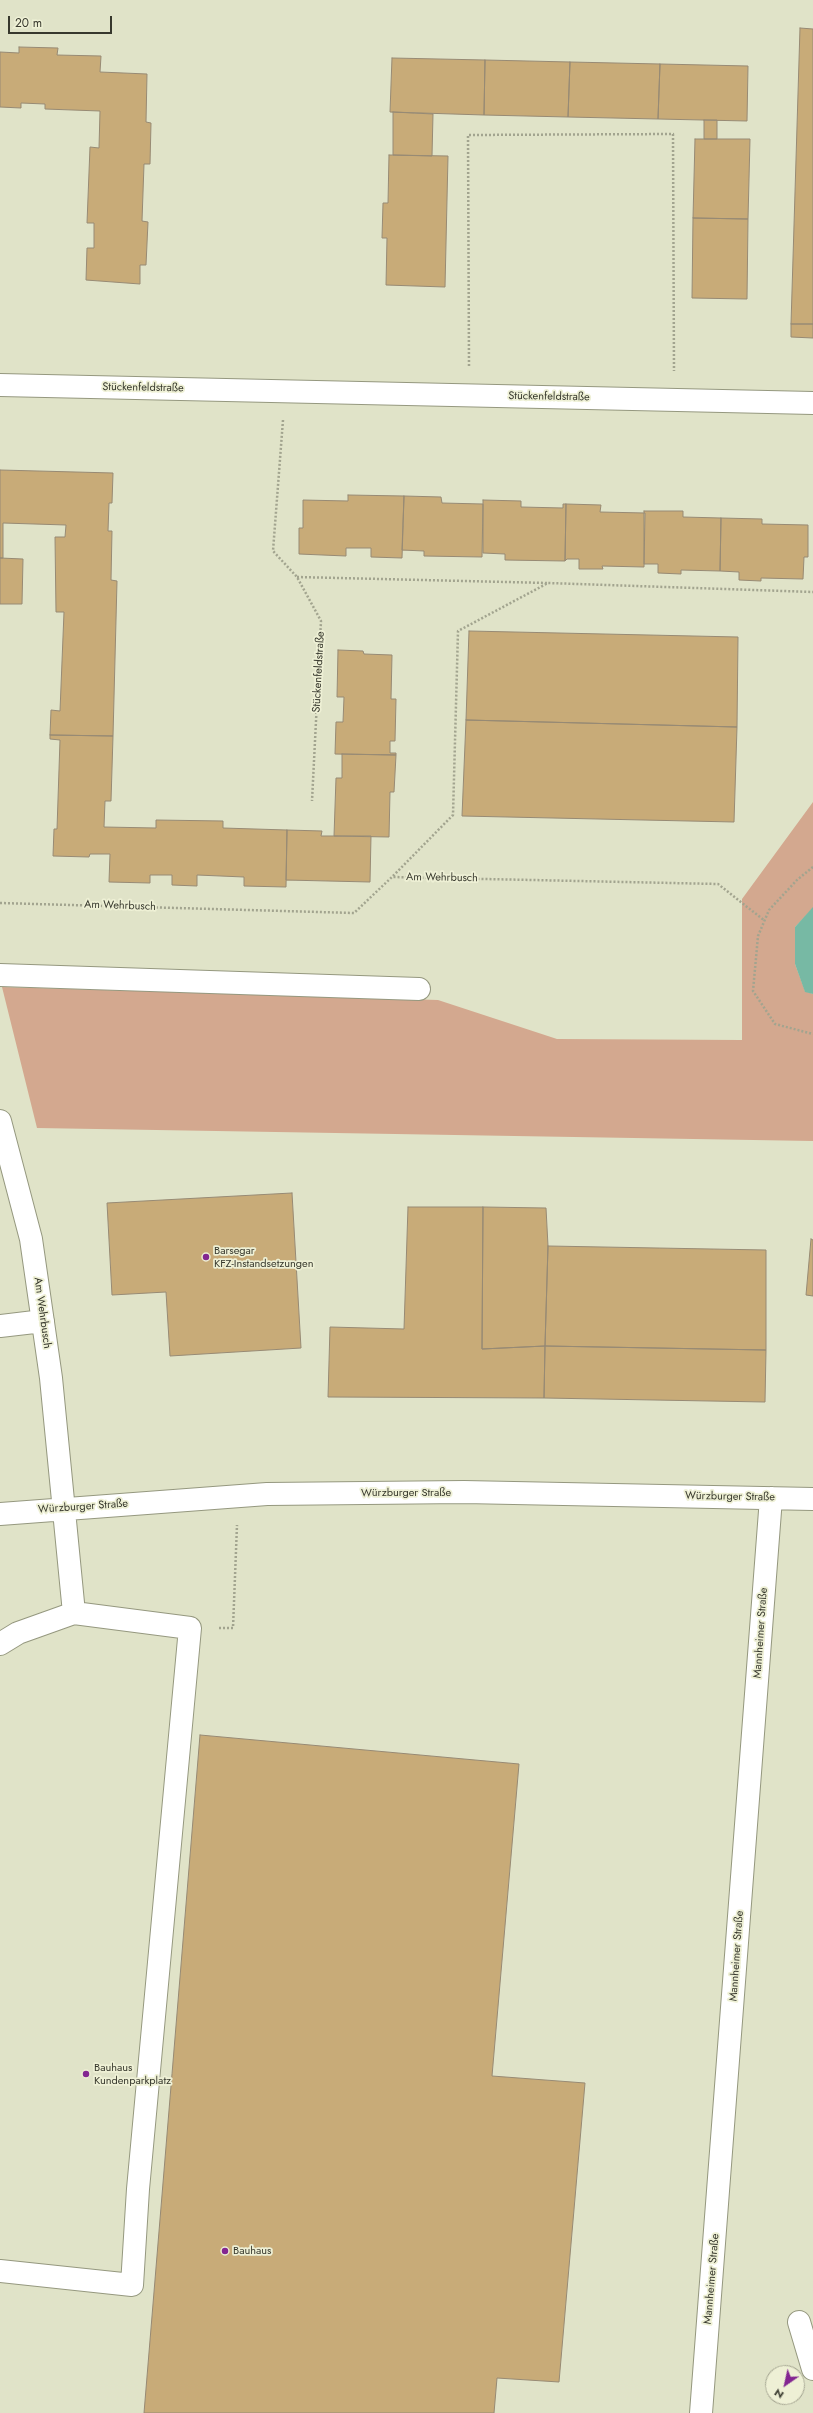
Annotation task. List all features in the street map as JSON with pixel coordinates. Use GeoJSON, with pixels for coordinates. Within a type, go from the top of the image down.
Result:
{"type":"FeatureCollection","features":[{"type":"Feature","properties":{"kind":"street","name":"Stückenfeldstraße"},"geometry":{"type":"LineString","coordinates":[[0,385],[813,403]]}},
{"type":"Feature","properties":{"kind":"street"},"geometry":{"type":"LineString","coordinates":[[0,975],[419,989]]}},
{"type":"Feature","properties":{"kind":"street","name":"Am Wehrbusch"},"geometry":{"type":"LineString","coordinates":[[0,1121],[4,1155],[31,1239],[43,1321],[65,1508],[74,1613]]}},
{"type":"Feature","properties":{"kind":"street"},"geometry":{"type":"LineString","coordinates":[[0,1326],[43,1321]]}},
{"type":"Feature","properties":{"kind":"street","name":"Würzburger Straße"},"geometry":{"type":"LineString","coordinates":[[0,1514],[239,1496],[464,1492],[813,1499]]}},
{"type":"Feature","properties":{"kind":"street","name":"Mannheimer Straße"},"geometry":{"type":"LineString","coordinates":[[701,2413],[771,1498]]}},
{"type":"Feature","properties":{"kind":"street"},"geometry":{"type":"LineString","coordinates":[[0,1644],[18,1633],[74,1613],[190,1628],[138,2189],[132,2285],[0,2271]]}},
{"type":"Feature","properties":{"kind":"street"},"geometry":{"type":"LineString","coordinates":[[798,2322],[813,2369]]}},
{"type":"Feature","properties":{"kind":"path"},"geometry":{"type":"LineString","coordinates":[[469,395],[468,135],[673,134],[674,399]]}},
{"type":"Feature","properties":{"kind":"path","name":"Stückenfeldstraße"},"geometry":{"type":"LineString","coordinates":[[285,391],[273,551],[297,577],[322,620],[312,801]]}},
{"type":"Feature","properties":{"kind":"path"},"geometry":{"type":"LineString","coordinates":[[297,577],[548,582],[813,592]]}},
{"type":"Feature","properties":{"kind":"path"},"geometry":{"type":"LineString","coordinates":[[392,877],[453,816],[458,631],[548,582]]}},
{"type":"Feature","properties":{"kind":"path"},"geometry":{"type":"LineString","coordinates":[[813,867],[797,880],[769,910],[758,936],[753,991],[776,1024],[813,1034]]}},
{"type":"Feature","properties":{"kind":"path","name":"Am Wehrbusch"},"geometry":{"type":"LineString","coordinates":[[0,903],[354,913],[392,877],[718,884],[764,921]]}},
{"type":"Feature","properties":{"kind":"path"},"geometry":{"type":"LineString","coordinates":[[190,1628],[233,1628],[239,1496]]}},
{"type":"Feature","properties":{"kind":"shaded area"},"geometry":{"type":"Polygon","coordinates":[[[813,802],[813,908],[795,927],[795,964],[805,991],[813,994],[813,1141],[37,1128],[2,987],[438,1000],[557,1039],[742,1040],[742,899],[813,802]]]}},
{"type":"Feature","properties":{"kind":"water"},"geometry":{"type":"Polygon","coordinates":[[[813,907],[813,994],[805,992],[795,964],[795,927],[813,907]]]}},
{"type":"Feature","properties":{"kind":"building"},"geometry":{"type":"Polygon","coordinates":[[[800,28],[813,29],[813,324],[791,324],[800,28]]]}},
{"type":"Feature","properties":{"kind":"building"},"geometry":{"type":"Polygon","coordinates":[[[19,47],[58,48],[57,55],[101,56],[100,72],[147,74],[146,122],[151,123],[150,164],[144,164],[142,221],[148,222],[146,265],[140,265],[140,284],[86,280],[87,248],[94,248],[94,223],[87,223],[90,147],[99,148],[100,111],[45,109],[45,104],[21,103],[21,108],[0,107],[0,52],[19,53],[19,47]]]}},
{"type":"Feature","properties":{"kind":"building"},"geometry":{"type":"Polygon","coordinates":[[[392,58],[485,60],[484,115],[390,112],[392,58]]]}},
{"type":"Feature","properties":{"kind":"building"},"geometry":{"type":"Polygon","coordinates":[[[485,60],[570,62],[568,117],[484,115],[485,60]]]}},
{"type":"Feature","properties":{"kind":"building"},"geometry":{"type":"Polygon","coordinates":[[[570,62],[660,64],[658,119],[568,117],[570,62]]]}},
{"type":"Feature","properties":{"kind":"building"},"geometry":{"type":"Polygon","coordinates":[[[660,64],[748,66],[747,121],[658,119],[660,64]]]}},
{"type":"Feature","properties":{"kind":"building"},"geometry":{"type":"Polygon","coordinates":[[[393,112],[433,114],[432,156],[393,155],[393,112]]]}},
{"type":"Feature","properties":{"kind":"building"},"geometry":{"type":"Polygon","coordinates":[[[704,120],[717,120],[717,139],[704,139],[704,120]]]}},
{"type":"Feature","properties":{"kind":"building"},"geometry":{"type":"Polygon","coordinates":[[[695,139],[750,139],[748,219],[693,218],[695,139]]]}},
{"type":"Feature","properties":{"kind":"building"},"geometry":{"type":"Polygon","coordinates":[[[389,155],[448,156],[445,287],[386,285],[387,238],[382,238],[383,203],[388,203],[389,155]]]}},
{"type":"Feature","properties":{"kind":"building"},"geometry":{"type":"Polygon","coordinates":[[[693,218],[748,219],[747,299],[692,298],[693,218]]]}},
{"type":"Feature","properties":{"kind":"building"},"geometry":{"type":"Polygon","coordinates":[[[791,324],[813,324],[813,338],[791,337],[791,324]]]}},
{"type":"Feature","properties":{"kind":"building"},"geometry":{"type":"Polygon","coordinates":[[[0,470],[113,473],[112,503],[109,503],[108,531],[112,531],[111,580],[117,581],[113,736],[50,735],[51,710],[60,711],[64,612],[56,612],[55,537],[65,537],[66,525],[3,523],[3,558],[0,558],[0,470]]]}},
{"type":"Feature","properties":{"kind":"building"},"geometry":{"type":"Polygon","coordinates":[[[348,495],[404,496],[402,558],[371,557],[371,548],[346,548],[346,556],[299,554],[299,528],[303,528],[303,500],[348,501],[348,495]]]}},
{"type":"Feature","properties":{"kind":"building"},"geometry":{"type":"Polygon","coordinates":[[[404,496],[441,497],[442,503],[483,504],[482,557],[424,556],[424,551],[402,550],[404,496]]]}},
{"type":"Feature","properties":{"kind":"building"},"geometry":{"type":"Polygon","coordinates":[[[483,500],[521,501],[521,507],[563,508],[563,504],[566,504],[565,561],[505,560],[505,554],[483,553],[483,500]]]}},
{"type":"Feature","properties":{"kind":"building"},"geometry":{"type":"Polygon","coordinates":[[[566,504],[601,505],[600,512],[645,513],[644,567],[602,566],[603,569],[579,569],[579,559],[567,559],[565,561],[566,504]]]}},
{"type":"Feature","properties":{"kind":"building"},"geometry":{"type":"Polygon","coordinates":[[[644,511],[683,511],[683,517],[721,518],[720,571],[681,570],[681,574],[658,573],[658,564],[644,564],[644,511]]]}},
{"type":"Feature","properties":{"kind":"building"},"geometry":{"type":"Polygon","coordinates":[[[721,518],[762,519],[762,524],[808,525],[808,557],[804,557],[803,579],[761,578],[761,581],[739,580],[739,572],[720,571],[721,518]]]}},
{"type":"Feature","properties":{"kind":"building"},"geometry":{"type":"Polygon","coordinates":[[[0,558],[23,559],[22,604],[0,604],[0,558]]]}},
{"type":"Feature","properties":{"kind":"building"},"geometry":{"type":"Polygon","coordinates":[[[469,631],[738,637],[737,727],[466,720],[469,631]]]}},
{"type":"Feature","properties":{"kind":"building"},"geometry":{"type":"Polygon","coordinates":[[[338,650],[363,651],[364,654],[392,655],[391,699],[396,699],[395,741],[390,741],[390,753],[396,753],[396,755],[335,754],[336,722],[343,722],[344,697],[337,697],[338,650]]]}},
{"type":"Feature","properties":{"kind":"building"},"geometry":{"type":"Polygon","coordinates":[[[466,720],[737,727],[734,822],[462,816],[466,720]]]}},
{"type":"Feature","properties":{"kind":"building"},"geometry":{"type":"Polygon","coordinates":[[[50,735],[113,736],[111,801],[105,801],[104,827],[156,828],[156,820],[223,821],[223,828],[287,830],[286,887],[244,886],[244,877],[197,875],[197,886],[172,885],[172,875],[150,875],[150,883],[109,882],[110,854],[90,854],[89,857],[53,856],[54,829],[57,829],[60,740],[50,739],[50,735]]]}},
{"type":"Feature","properties":{"kind":"building"},"geometry":{"type":"Polygon","coordinates":[[[342,754],[396,755],[394,792],[390,792],[389,837],[334,836],[336,778],[342,778],[342,754]]]}},
{"type":"Feature","properties":{"kind":"building"},"geometry":{"type":"Polygon","coordinates":[[[287,830],[322,831],[321,836],[371,836],[370,882],[286,880],[287,830]]]}},
{"type":"Feature","properties":{"kind":"building"},"geometry":{"type":"Polygon","coordinates":[[[292,1193],[301,1348],[170,1356],[166,1292],[112,1295],[107,1203],[292,1193]]]}},
{"type":"Feature","properties":{"kind":"building"},"geometry":{"type":"Polygon","coordinates":[[[408,1207],[483,1207],[482,1349],[545,1346],[544,1398],[328,1397],[330,1327],[404,1329],[408,1207]]]}},
{"type":"Feature","properties":{"kind":"building"},"geometry":{"type":"Polygon","coordinates":[[[483,1207],[546,1208],[548,1246],[545,1346],[482,1349],[483,1207]]]}},
{"type":"Feature","properties":{"kind":"building"},"geometry":{"type":"Polygon","coordinates":[[[811,1239],[813,1240],[813,1296],[806,1295],[811,1239]]]}},
{"type":"Feature","properties":{"kind":"building"},"geometry":{"type":"Polygon","coordinates":[[[548,1246],[766,1250],[766,1350],[545,1346],[548,1246]]]}},
{"type":"Feature","properties":{"kind":"building"},"geometry":{"type":"Polygon","coordinates":[[[545,1346],[766,1350],[765,1402],[544,1398],[545,1346]]]}},
{"type":"Feature","properties":{"kind":"building"},"geometry":{"type":"Polygon","coordinates":[[[200,1735],[519,1764],[492,2076],[585,2083],[559,2382],[497,2378],[494,2413],[144,2413],[200,1735]]]}},
{"type":"Feature","properties":{"kind":"place","name":"Barsegar KFZ-Instandsetzungen"},"geometry":{"type":"Point","coordinates":[206,1257]}},
{"type":"Feature","properties":{"kind":"place","name":"Bauhaus Kundenparkplatz"},"geometry":{"type":"Point","coordinates":[86,2074]}},
{"type":"Feature","properties":{"kind":"place","name":"Bauhaus"},"geometry":{"type":"Point","coordinates":[225,2251]}}]}
